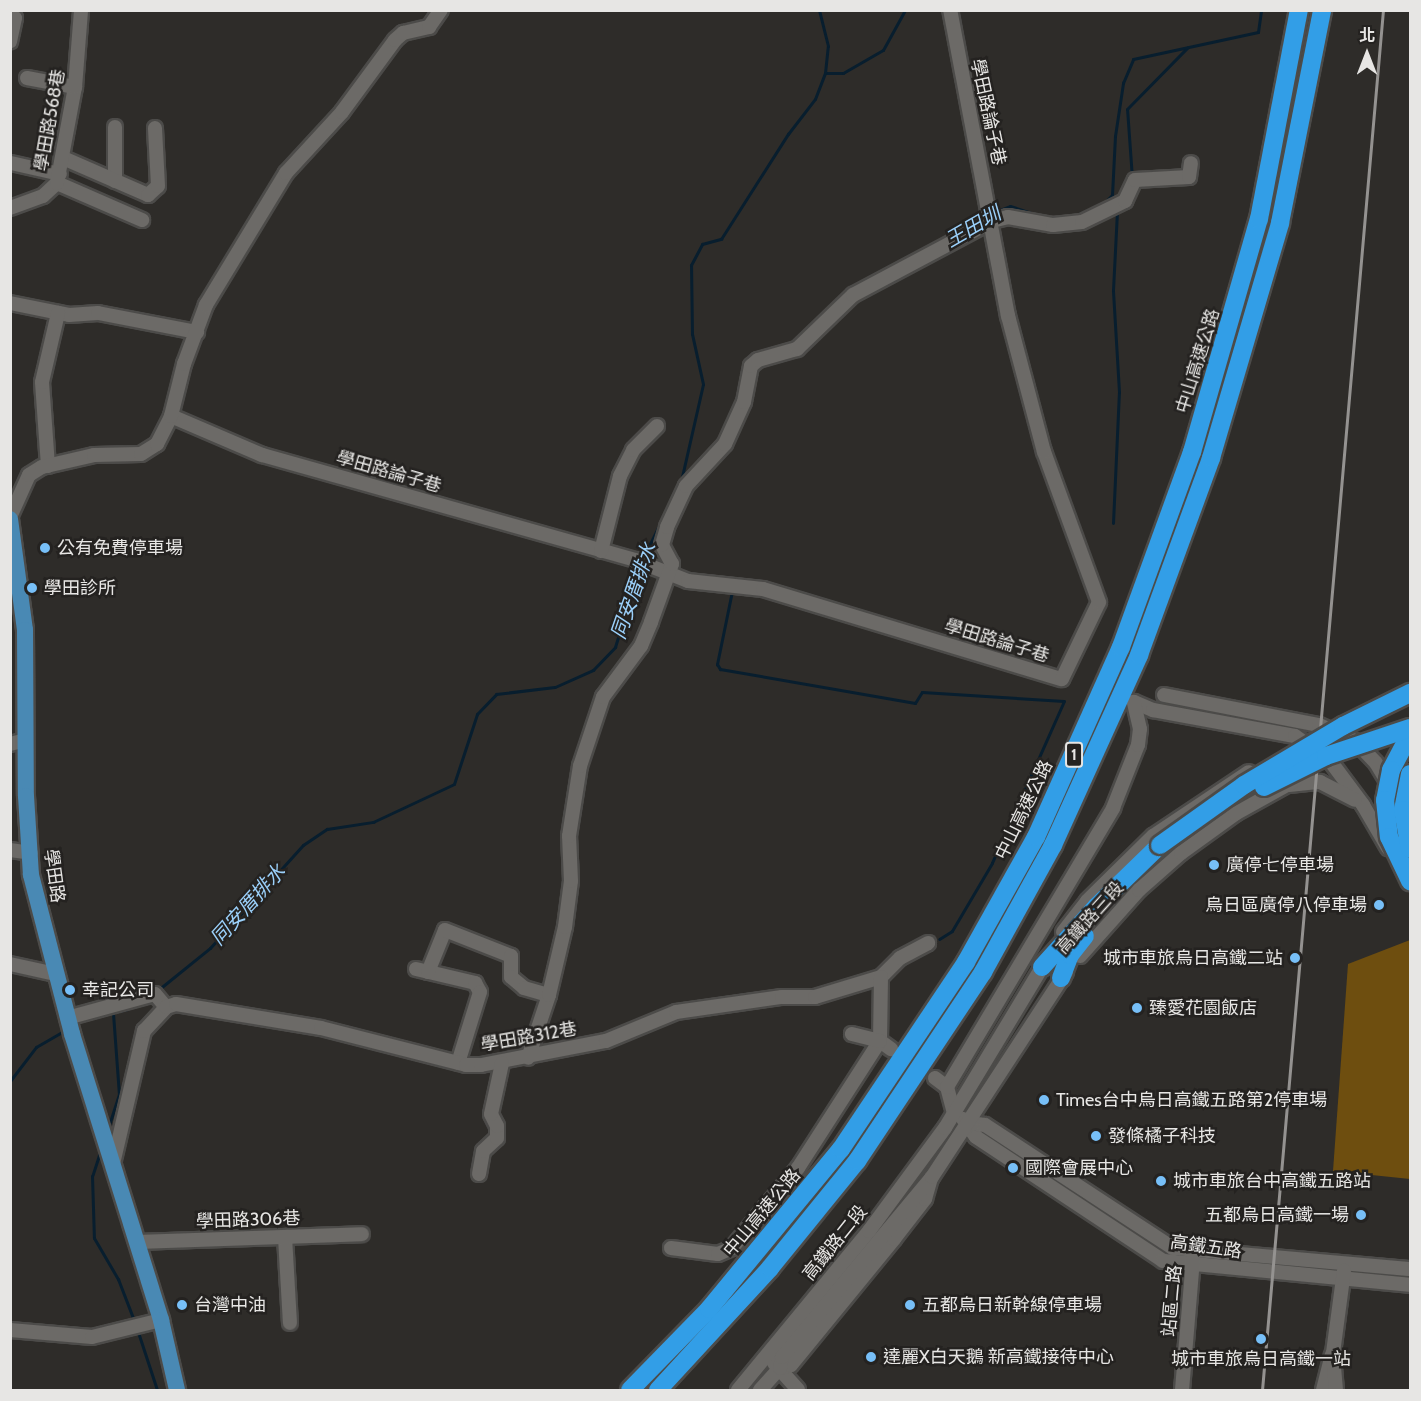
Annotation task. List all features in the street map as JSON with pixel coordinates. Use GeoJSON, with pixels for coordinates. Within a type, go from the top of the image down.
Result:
{"type":"FeatureCollection","features":[{"type":"Feature","properties":{"kind":"highway","name":"中山高速公路"},"geometry":{"type":"LineString","coordinates":[[630,1390],[709,1309],[841,1149],[966,962],[1036,837],[1121,647],[1192,452],[1259,219],[1299,10]]}},
{"type":"Feature","properties":{"kind":"highway","name":"1"},"geometry":{"type":"LineString","coordinates":[[658,1390],[770,1268],[869,1144],[983,972],[1053,845],[1139,655],[1211,458],[1280,223],[1322,10]]}},
{"type":"Feature","properties":{"kind":"highway"},"geometry":{"type":"LineString","coordinates":[[1042,967],[1096,907],[1164,848],[1244,785],[1343,726],[1410,693]]}},
{"type":"Feature","properties":{"kind":"highway"},"geometry":{"type":"LineString","coordinates":[[1061,978],[1070,956],[1104,913],[1164,848],[1282,777],[1335,753],[1410,728]]}},
{"type":"Feature","properties":{"kind":"highway"},"geometry":{"type":"LineString","coordinates":[[1410,734],[1391,770],[1385,801],[1389,837],[1410,881]]}},
{"type":"Feature","properties":{"kind":"highway"},"geometry":{"type":"LineString","coordinates":[[1410,774],[1403,810],[1410,848]]}},
{"type":"Feature","properties":{"kind":"main road","name":"學田路"},"geometry":{"type":"LineString","coordinates":[[10,518],[26,630],[18,742],[31,875],[68,1018],[112,1166]]}},
{"type":"Feature","properties":{"kind":"main road"},"geometry":{"type":"LineString","coordinates":[[112,1166],[136,1242],[156,1322],[177,1390]]}},
{"type":"Feature","properties":{"kind":"street","name":"學田路568巷"},"geometry":{"type":"LineString","coordinates":[[10,208],[43,196],[58,178],[63,158],[63,139],[75,87],[81,10]]}},
{"type":"Feature","properties":{"kind":"street"},"geometry":{"type":"LineString","coordinates":[[10,518],[29,475],[48,466],[94,455],[141,454],[157,444],[171,416],[206,305],[286,173],[342,112],[394,40],[403,33],[429,27],[441,10]]}},
{"type":"Feature","properties":{"kind":"street","name":"學田路論子巷"},"geometry":{"type":"LineString","coordinates":[[171,416],[262,455],[601,551],[666,571],[688,581],[763,589],[1062,678],[1100,602],[1044,452],[1008,316],[992,221],[950,10]]}},
{"type":"Feature","properties":{"kind":"street"},"geometry":{"type":"LineString","coordinates":[[10,17],[15,18],[10,41]]}},
{"type":"Feature","properties":{"kind":"street"},"geometry":{"type":"LineString","coordinates":[[27,78],[75,87]]}},
{"type":"Feature","properties":{"kind":"street"},"geometry":{"type":"LineString","coordinates":[[115,127],[116,181]]}},
{"type":"Feature","properties":{"kind":"street"},"geometry":{"type":"LineString","coordinates":[[63,158],[148,195],[158,186],[155,128]]}},
{"type":"Feature","properties":{"kind":"street"},"geometry":{"type":"LineString","coordinates":[[11,163],[58,178],[142,220]]}},
{"type":"Feature","properties":{"kind":"street"},"geometry":{"type":"LineString","coordinates":[[528,1058],[549,995],[565,927],[571,881],[569,836],[580,766],[603,697],[641,646],[666,571],[672,564],[662,546],[667,526],[686,486],[725,444],[744,402],[751,366],[758,360],[797,349],[853,295],[992,221],[1008,218],[1053,225],[1082,222],[1125,201],[1135,180],[1189,177],[1191,164]]}},
{"type":"Feature","properties":{"kind":"street"},"geometry":{"type":"LineString","coordinates":[[10,303],[84,317],[98,313],[196,332]]}},
{"type":"Feature","properties":{"kind":"street"},"geometry":{"type":"LineString","coordinates":[[48,466],[42,382],[58,313]]}},
{"type":"Feature","properties":{"kind":"street"},"geometry":{"type":"LineString","coordinates":[[601,551],[620,476],[633,450],[657,426]]}},
{"type":"Feature","properties":{"kind":"street"},"geometry":{"type":"LineString","coordinates":[[1164,695],[1333,731],[1363,746],[1410,821]]}},
{"type":"Feature","properties":{"kind":"street"},"geometry":{"type":"LineString","coordinates":[[947,1087],[1113,808],[1138,745],[1140,729],[1134,702],[1302,740],[1331,762],[1363,805],[1410,888]]}},
{"type":"Feature","properties":{"kind":"street"},"geometry":{"type":"LineString","coordinates":[[1331,762],[1341,750],[1333,731]]}},
{"type":"Feature","properties":{"kind":"street","name":"高鐵路三段"},"geometry":{"type":"LineString","coordinates":[[954,1113],[1042,967],[1087,901],[1153,836],[1195,805],[1302,740],[1333,731]]}},
{"type":"Feature","properties":{"kind":"street","name":"高鐵路三段"},"geometry":{"type":"LineString","coordinates":[[969,1123],[1061,978],[1109,921],[1165,866],[1206,833],[1331,762]]}},
{"type":"Feature","properties":{"kind":"street","name":"高鐵路三段"},"geometry":{"type":"LineString","coordinates":[[1287,785],[1326,783],[1363,805]]}},
{"type":"Feature","properties":{"kind":"street"},"geometry":{"type":"LineString","coordinates":[[10,850],[30,853]]}},
{"type":"Feature","properties":{"kind":"street"},"geometry":{"type":"LineString","coordinates":[[458,1063],[480,992],[475,983],[422,970],[445,930],[511,956],[511,977],[524,988],[549,995]]}},
{"type":"Feature","properties":{"kind":"street"},"geometry":{"type":"LineString","coordinates":[[671,1248],[718,1254],[732,1248],[798,1168],[885,1045],[881,977],[900,958],[928,943]]}},
{"type":"Feature","properties":{"kind":"street"},"geometry":{"type":"LineString","coordinates":[[10,964],[56,974]]}},
{"type":"Feature","properties":{"kind":"street","name":"學田路312巷"},"geometry":{"type":"LineString","coordinates":[[166,1007],[176,1004],[321,1028],[458,1063],[502,1063],[606,1041],[676,1012],[782,997],[815,997],[881,977]]}},
{"type":"Feature","properties":{"kind":"street"},"geometry":{"type":"LineString","coordinates":[[68,1018],[155,994],[166,1007],[144,1032],[112,1166]]}},
{"type":"Feature","properties":{"kind":"street"},"geometry":{"type":"LineString","coordinates":[[852,1034],[885,1045]]}},
{"type":"Feature","properties":{"kind":"street"},"geometry":{"type":"LineString","coordinates":[[479,1174],[483,1151],[497,1138],[497,1126],[491,1114],[502,1063]]}},
{"type":"Feature","properties":{"kind":"street"},"geometry":{"type":"LineString","coordinates":[[934,1078],[947,1087],[954,1113]]}},
{"type":"Feature","properties":{"kind":"street","name":"高鐵五路"},"geometry":{"type":"LineString","coordinates":[[954,1113],[969,1123],[985,1125],[1160,1242],[1194,1251],[1410,1269]]}},
{"type":"Feature","properties":{"kind":"street","name":"高鐵路二段"},"geometry":{"type":"LineString","coordinates":[[738,1390],[759,1361],[869,1231],[954,1113]]}},
{"type":"Feature","properties":{"kind":"street"},"geometry":{"type":"LineString","coordinates":[[760,1390],[780,1368],[791,1365],[894,1239],[925,1199],[932,1177],[969,1123]]}},
{"type":"Feature","properties":{"kind":"street","name":"高鐵五路"},"geometry":{"type":"LineString","coordinates":[[969,1123],[976,1137],[1154,1257],[1192,1266],[1410,1285]]}},
{"type":"Feature","properties":{"kind":"street","name":"學田路306巷"},"geometry":{"type":"LineString","coordinates":[[136,1242],[362,1234]]}},
{"type":"Feature","properties":{"kind":"street"},"geometry":{"type":"LineString","coordinates":[[285,1237],[290,1323]]}},
{"type":"Feature","properties":{"kind":"street","name":"站區二路"},"geometry":{"type":"LineString","coordinates":[[1182,1390],[1194,1251]]}},
{"type":"Feature","properties":{"kind":"street"},"geometry":{"type":"LineString","coordinates":[[1323,1390],[1333,1353],[1344,1263]]}},
{"type":"Feature","properties":{"kind":"street"},"geometry":{"type":"LineString","coordinates":[[10,1330],[92,1337],[156,1322]]}},
{"type":"Feature","properties":{"kind":"street"},"geometry":{"type":"LineString","coordinates":[[1333,1353],[1336,1390]]}},
{"type":"Feature","properties":{"kind":"street"},"geometry":{"type":"LineString","coordinates":[[759,1361],[780,1368],[798,1390]]}},
{"type":"Feature","properties":{"kind":"street"},"geometry":{"type":"LineString","coordinates":[[759,1361],[779,1390]]}},
{"type":"Feature","properties":{"kind":"shaded area"},"geometry":{"type":"Polygon","coordinates":[[[1410,940],[1410,1179],[1333,1171],[1348,964],[1410,940]]]}},
{"type":"Feature","properties":{"kind":"waterway","name":"同安厝排水"},"geometry":{"type":"LineString","coordinates":[[642,560],[681,481],[703,384],[692,334],[691,265],[702,244],[721,239],[788,134],[815,99],[825,73],[828,46],[819,10]]}},
{"type":"Feature","properties":{"kind":"waterway"},"geometry":{"type":"LineString","coordinates":[[825,73],[843,73],[883,50],[905,10]]}},
{"type":"Feature","properties":{"kind":"waterway","name":"王田圳"},"geometry":{"type":"LineString","coordinates":[[1072,217],[1103,204],[1112,195],[1115,136],[1123,83],[1133,59],[1258,32],[1261,10]]}},
{"type":"Feature","properties":{"kind":"waterway"},"geometry":{"type":"LineString","coordinates":[[1132,178],[1127,109],[1187,48]]}},
{"type":"Feature","properties":{"kind":"waterway","name":"王田圳"},"geometry":{"type":"LineString","coordinates":[[992,213],[1010,206],[1043,217]]}},
{"type":"Feature","properties":{"kind":"waterway"},"geometry":{"type":"LineString","coordinates":[[1113,523],[1119,392],[1113,290],[1117,211]]}},
{"type":"Feature","properties":{"kind":"waterway"},"geometry":{"type":"LineString","coordinates":[[644,554],[666,566]]}},
{"type":"Feature","properties":{"kind":"waterway","name":"同安厝排水"},"geometry":{"type":"LineString","coordinates":[[158,990],[210,948],[303,845],[327,829],[373,822],[454,784],[477,714],[496,694],[555,687],[593,670],[615,647],[640,566]]}},
{"type":"Feature","properties":{"kind":"waterway"},"geometry":{"type":"LineString","coordinates":[[732,591],[717,664],[720,669],[915,703],[922,692],[1064,701],[992,863],[952,931],[939,939]]}},
{"type":"Feature","properties":{"kind":"waterway","name":"同安厝排水"},"geometry":{"type":"LineString","coordinates":[[107,1014],[127,1009]]}},
{"type":"Feature","properties":{"kind":"waterway","name":"同安厝排水"},"geometry":{"type":"LineString","coordinates":[[108,1128],[119,1095],[113,1013]]}},
{"type":"Feature","properties":{"kind":"waterway","name":"王田圳"},"geometry":{"type":"LineString","coordinates":[[10,1081],[36,1047],[65,1030]]}},
{"type":"Feature","properties":{"kind":"waterway","name":"同安厝排水"},"geometry":{"type":"LineString","coordinates":[[101,1149],[92,1176],[94,1238],[118,1279],[135,1323]]}},
{"type":"Feature","properties":{"kind":"waterway","name":"同安厝排水"},"geometry":{"type":"LineString","coordinates":[[137,1329],[157,1390]]}},
{"type":"Feature","properties":{"kind":"railway"},"geometry":{"type":"LineString","coordinates":[[1262,1390],[1383,10]]}},
{"type":"Feature","properties":{"kind":"place","name":"公有免費停車場"},"geometry":{"type":"Point","coordinates":[45,548]}},
{"type":"Feature","properties":{"kind":"place","name":"學田診所"},"geometry":{"type":"Point","coordinates":[32,588]}},
{"type":"Feature","properties":{"kind":"place","name":"廣停七停車場"},"geometry":{"type":"Point","coordinates":[1214,865]}},
{"type":"Feature","properties":{"kind":"place","name":"烏日區廣停八停車場"},"geometry":{"type":"Point","coordinates":[1379,905]}},
{"type":"Feature","properties":{"kind":"place","name":"城市車旅烏日高鐵二站"},"geometry":{"type":"Point","coordinates":[1295,958]}},
{"type":"Feature","properties":{"kind":"place","name":"幸記公司"},"geometry":{"type":"Point","coordinates":[70,990]}},
{"type":"Feature","properties":{"kind":"place","name":"臻愛花園飯店"},"geometry":{"type":"Point","coordinates":[1137,1008]}},
{"type":"Feature","properties":{"kind":"place","name":"Times台中烏日高鐵五路第2停車場"},"geometry":{"type":"Point","coordinates":[1044,1100]}},
{"type":"Feature","properties":{"kind":"place","name":"發條橘子科技"},"geometry":{"type":"Point","coordinates":[1096,1136]}},
{"type":"Feature","properties":{"kind":"place","name":"國際會展中心"},"geometry":{"type":"Point","coordinates":[1013,1168]}},
{"type":"Feature","properties":{"kind":"place","name":"城市車旅台中高鐵五路站"},"geometry":{"type":"Point","coordinates":[1161,1181]}},
{"type":"Feature","properties":{"kind":"place","name":"五都烏日高鐵一場"},"geometry":{"type":"Point","coordinates":[1361,1215]}},
{"type":"Feature","properties":{"kind":"place","name":"台灣中油"},"geometry":{"type":"Point","coordinates":[182,1305]}},
{"type":"Feature","properties":{"kind":"place","name":"五都烏日新幹線停車場"},"geometry":{"type":"Point","coordinates":[910,1305]}},
{"type":"Feature","properties":{"kind":"place","name":"城市車旅烏日高鐵一站"},"geometry":{"type":"Point","coordinates":[1261,1339]}},
{"type":"Feature","properties":{"kind":"place","name":"達麗X白天鵝 新高鐵接待中心"},"geometry":{"type":"Point","coordinates":[871,1357]}}]}
